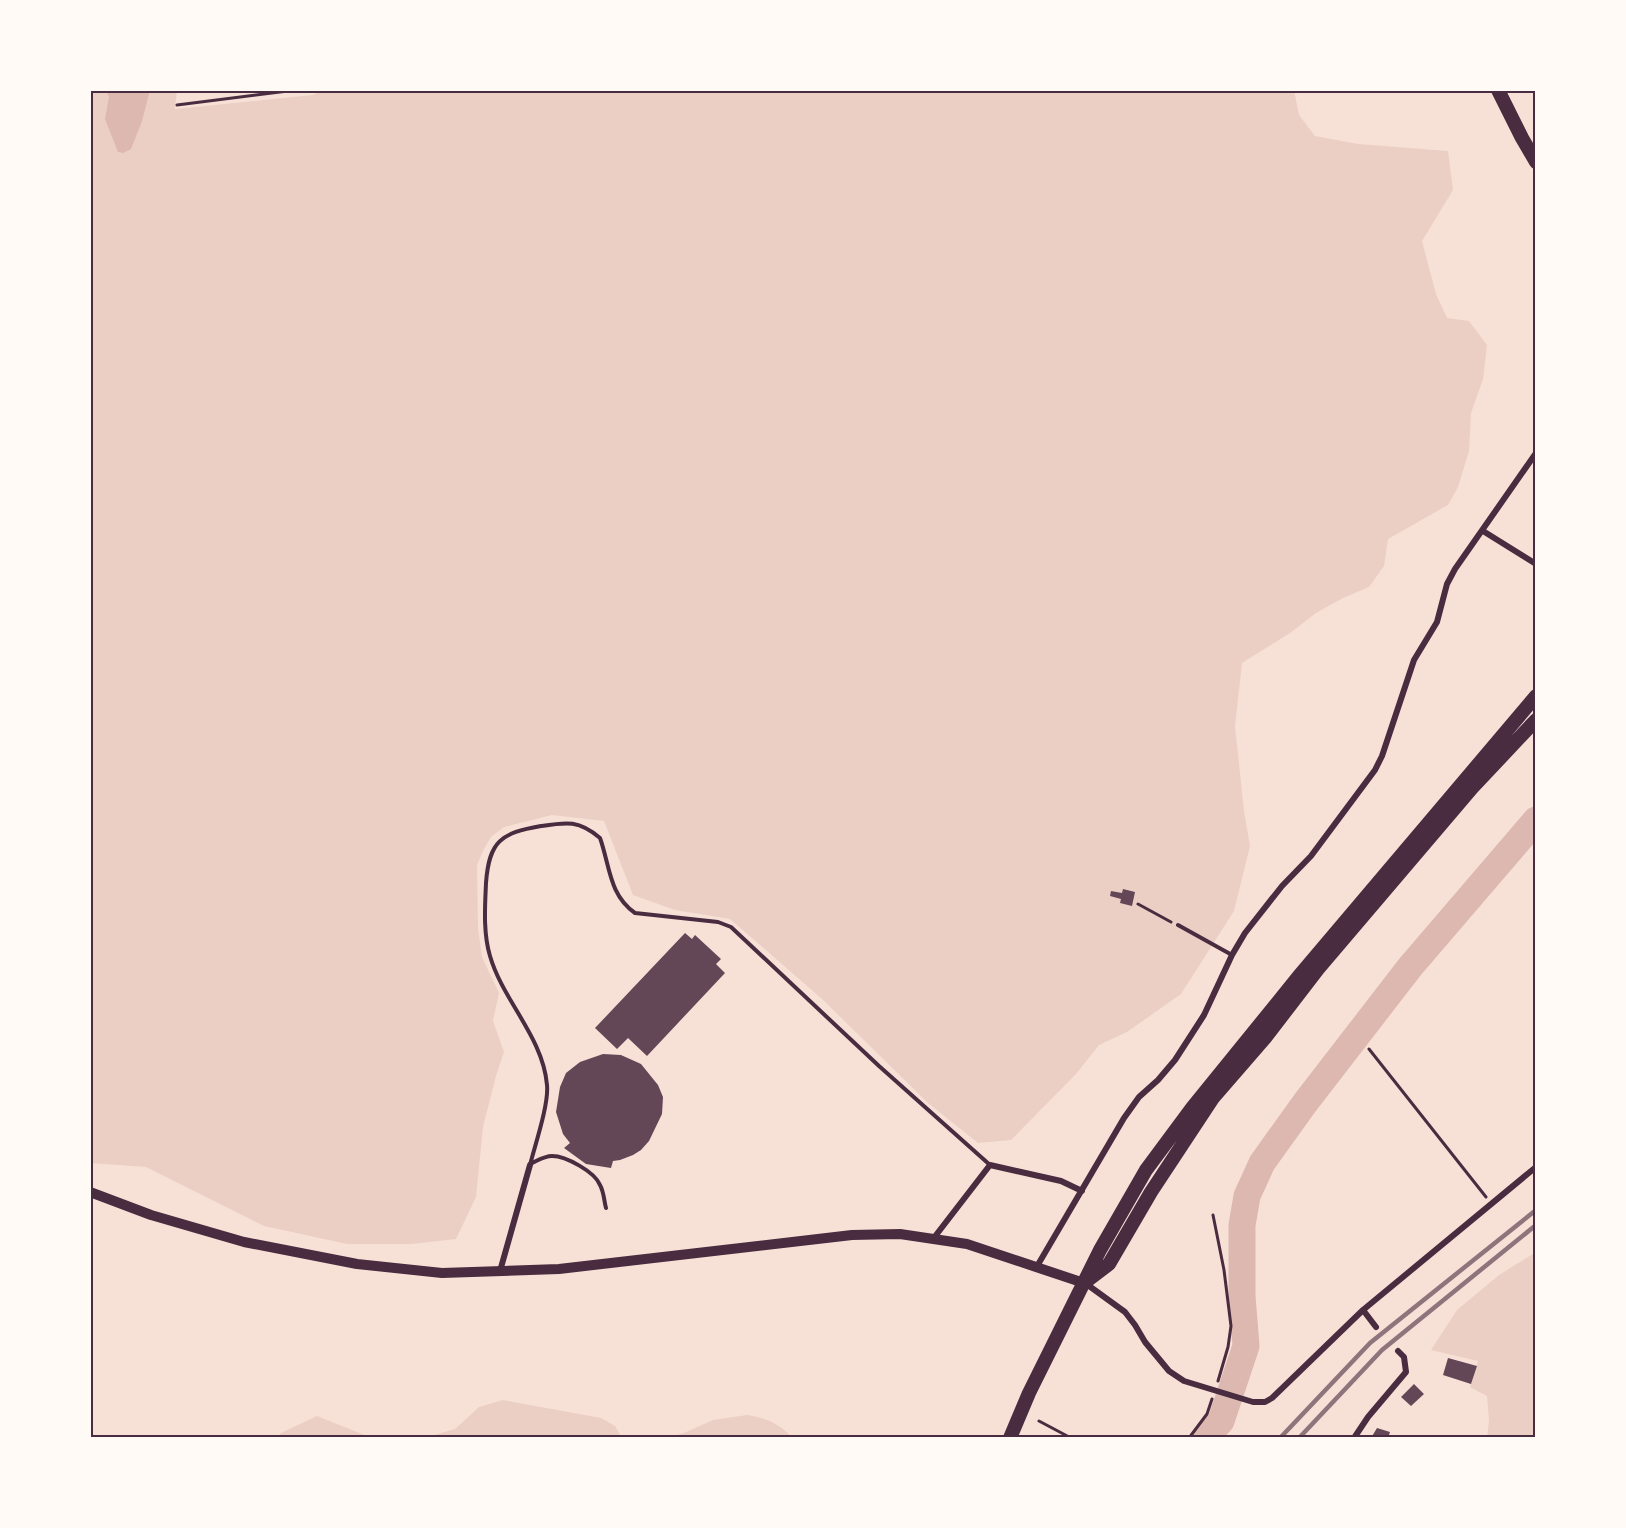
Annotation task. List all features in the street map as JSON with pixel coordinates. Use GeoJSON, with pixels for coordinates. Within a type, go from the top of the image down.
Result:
{"type":"FeatureCollection","features":[{"type":"Feature","properties":{"kind":"main road"},"geometry":{"type":"LineString","coordinates":[[1498,90],[1536,162]]}},
{"type":"Feature","properties":{"kind":"main road"},"geometry":{"type":"LineString","coordinates":[[1010,1438],[1029,1393],[1100,1250],[1146,1170],[1192,1108],[1299,976],[1536,696]]}},
{"type":"Feature","properties":{"kind":"main road"},"geometry":{"type":"LineString","coordinates":[[1084,1283],[1110,1263],[1151,1192],[1213,1098],[1265,1038],[1318,969],[1465,797],[1536,720]]}},
{"type":"Feature","properties":{"kind":"street"},"geometry":{"type":"LineString","coordinates":[[1036,1269],[1124,1118],[1140,1097],[1175,1060],[1204,1015],[1245,933],[1282,886],[1311,856],[1375,771],[1414,660],[1437,622],[1447,584],[1455,569],[1484,531],[1536,453]]}},
{"type":"Feature","properties":{"kind":"street"},"geometry":{"type":"LineString","coordinates":[[1484,531],[1536,564]]}},
{"type":"Feature","properties":{"kind":"street"},"geometry":{"type":"LineString","coordinates":[[500,1271],[530,1165]]}},
{"type":"Feature","properties":{"kind":"street"},"geometry":{"type":"LineString","coordinates":[[933,1239],[990,1165],[1061,1181],[1082,1191]]}},
{"type":"Feature","properties":{"kind":"street"},"geometry":{"type":"LineString","coordinates":[[90,1192],[151,1215],[223,1236],[313,1257],[442,1273],[559,1269],[852,1235],[900,1233],[967,1244],[1036,1269],[1084,1283],[1125,1312],[1169,1371],[1184,1381],[1253,1402],[1265,1402],[1272,1398],[1363,1310],[1536,1167]]}},
{"type":"Feature","properties":{"kind":"street"},"geometry":{"type":"LineString","coordinates":[[1363,1310],[1376,1327]]}},
{"type":"Feature","properties":{"kind":"street"},"geometry":{"type":"LineString","coordinates":[[1354,1438],[1368,1417],[1406,1372],[1404,1357],[1398,1351]]}},
{"type":"Feature","properties":{"kind":"lane"},"geometry":{"type":"LineString","coordinates":[[530,1165],[548,1087],[544,1067],[528,1030],[489,955],[485,924],[487,863],[500,839],[514,832],[569,822],[580,824],[600,838],[616,895],[624,906],[635,913],[718,922],[731,927],[887,1074],[990,1165]]}},
{"type":"Feature","properties":{"kind":"lane"},"geometry":{"type":"LineString","coordinates":[[1178,925],[1232,955]]}},
{"type":"Feature","properties":{"kind":"lane"},"geometry":{"type":"LineString","coordinates":[[530,1165],[542,1158],[554,1156],[572,1162],[587,1171],[600,1184],[606,1208]]}},
{"type":"Feature","properties":{"kind":"path"},"geometry":{"type":"LineString","coordinates":[[177,105],[296,90]]}},
{"type":"Feature","properties":{"kind":"path"},"geometry":{"type":"LineString","coordinates":[[1138,904],[1178,925]]}},
{"type":"Feature","properties":{"kind":"path"},"geometry":{"type":"LineString","coordinates":[[1369,1049],[1491,1203]]}},
{"type":"Feature","properties":{"kind":"path"},"geometry":{"type":"LineString","coordinates":[[1189,1438],[1207,1414],[1228,1347],[1231,1326],[1224,1269],[1213,1215]]}},
{"type":"Feature","properties":{"kind":"path"},"geometry":{"type":"LineString","coordinates":[[1039,1420],[1071,1438]]}},
{"type":"Feature","properties":{"kind":"shaded area"},"geometry":{"type":"Polygon","coordinates":[[[90,90],[177,90],[175,109],[313,95],[322,90],[1294,90],[1299,115],[1315,136],[1358,144],[1448,151],[1453,190],[1422,241],[1436,294],[1447,318],[1469,321],[1487,345],[1483,379],[1471,413],[1469,451],[1458,487],[1448,505],[1388,539],[1384,566],[1369,587],[1316,613],[1290,633],[1242,663],[1235,726],[1250,846],[1234,911],[1181,994],[1127,1032],[1099,1045],[1076,1074],[1011,1140],[978,1143],[928,1103],[822,999],[730,919],[675,910],[633,895],[604,821],[552,815],[504,827],[491,837],[477,865],[478,928],[482,957],[499,993],[493,1021],[504,1052],[483,1127],[476,1197],[456,1239],[412,1244],[347,1244],[264,1226],[146,1167],[90,1163],[90,90]]]}},
{"type":"Feature","properties":{"kind":"shaded area"},"geometry":{"type":"Polygon","coordinates":[[[106,90],[150,90],[142,121],[131,149],[123,153],[118,152],[105,119],[109,97],[106,90]]]}},
{"type":"Feature","properties":{"kind":"shaded area"},"geometry":{"type":"Polygon","coordinates":[[[1536,1252],[1536,1438],[1487,1438],[1489,1421],[1487,1396],[1470,1387],[1478,1361],[1431,1350],[1457,1310],[1499,1275],[1536,1252]]]}},
{"type":"Feature","properties":{"kind":"shaded area"},"geometry":{"type":"Polygon","coordinates":[[[503,1400],[601,1418],[615,1426],[622,1438],[424,1438],[455,1429],[479,1407],[503,1400]]]}},
{"type":"Feature","properties":{"kind":"shaded area"},"geometry":{"type":"Polygon","coordinates":[[[747,1415],[772,1422],[783,1428],[793,1438],[666,1438],[713,1420],[747,1415]]]}},
{"type":"Feature","properties":{"kind":"shaded area"},"geometry":{"type":"Polygon","coordinates":[[[317,1416],[372,1438],[276,1438],[281,1433],[317,1416]]]}},
{"type":"Feature","properties":{"kind":"building"},"geometry":{"type":"Polygon","coordinates":[[[1123,889],[1135,892],[1132,906],[1120,903],[1121,899],[1110,896],[1111,891],[1122,893],[1123,889]]]}},
{"type":"Feature","properties":{"kind":"building"},"geometry":{"type":"Polygon","coordinates":[[[685,933],[692,939],[695,935],[721,959],[716,964],[725,973],[647,1056],[628,1038],[617,1049],[595,1028],[685,933]]]}},
{"type":"Feature","properties":{"kind":"building"},"geometry":{"type":"Polygon","coordinates":[[[603,1054],[621,1055],[641,1064],[658,1085],[663,1097],[662,1114],[649,1141],[633,1155],[613,1161],[611,1168],[586,1164],[564,1148],[570,1143],[563,1134],[556,1112],[560,1087],[566,1073],[580,1062],[603,1054]]]}},
{"type":"Feature","properties":{"kind":"building"},"geometry":{"type":"Polygon","coordinates":[[[1448,1358],[1477,1366],[1471,1384],[1443,1375],[1448,1358]]]}},
{"type":"Feature","properties":{"kind":"building"},"geometry":{"type":"Polygon","coordinates":[[[1414,1384],[1424,1394],[1411,1406],[1401,1397],[1414,1384]]]}},
{"type":"Feature","properties":{"kind":"building"},"geometry":{"type":"Polygon","coordinates":[[[1377,1428],[1390,1432],[1388,1438],[1371,1438],[1377,1428]]]}},
{"type":"Feature","properties":{"kind":"waterway"},"geometry":{"type":"LineString","coordinates":[[1205,1438],[1221,1421],[1246,1346],[1242,1296],[1242,1225],[1247,1196],[1262,1163],[1305,1103],[1410,967],[1536,820]]}},
{"type":"Feature","properties":{"kind":"railway"},"geometry":{"type":"LineString","coordinates":[[1280,1438],[1370,1343],[1536,1210]]}},
{"type":"Feature","properties":{"kind":"railway"},"geometry":{"type":"LineString","coordinates":[[1299,1438],[1382,1350],[1536,1225]]}}]}
